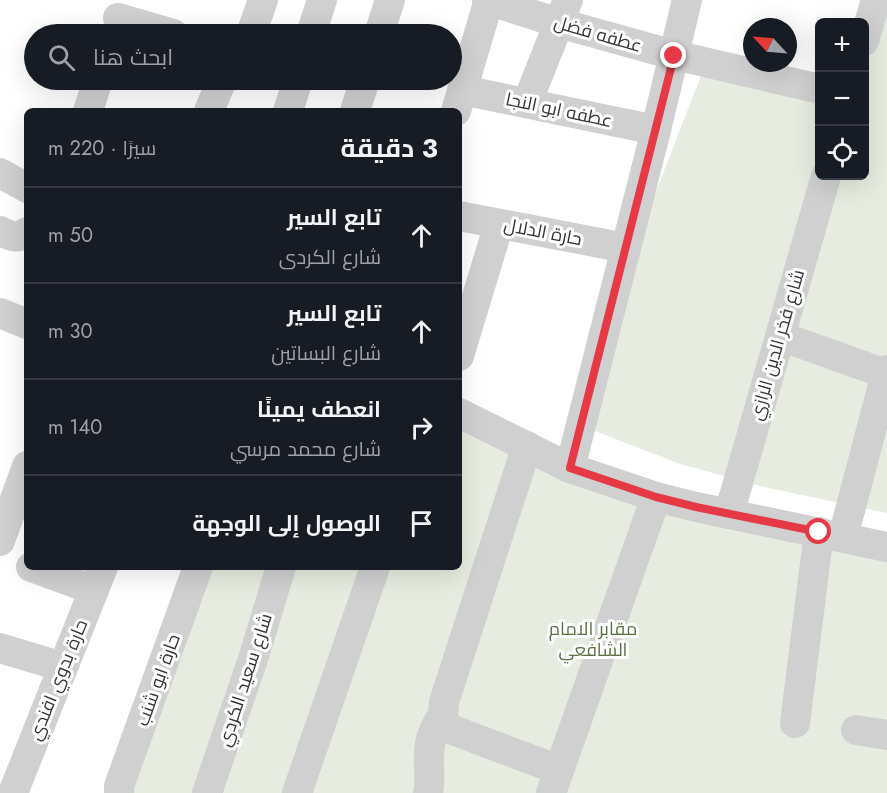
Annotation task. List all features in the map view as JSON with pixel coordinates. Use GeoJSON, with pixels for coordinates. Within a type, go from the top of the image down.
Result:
{"type":"FeatureCollection","features":[{"type":"Feature","properties":{"kind":"street"},"geometry":{"type":"LineString","coordinates":[[255,24],[263,0]]}},
{"type":"Feature","properties":{"kind":"street"},"geometry":{"type":"LineString","coordinates":[[314,24],[322,0]]}},
{"type":"Feature","properties":{"kind":"street"},"geometry":{"type":"LineString","coordinates":[[383,24],[390,0]]}},
{"type":"Feature","properties":{"kind":"street"},"geometry":{"type":"LineString","coordinates":[[462,90],[488,0]]}},
{"type":"Feature","properties":{"kind":"street","name":"عطفه فضل"},"geometry":{"type":"LineString","coordinates":[[488,0],[563,11],[674,56],[815,88]]}},
{"type":"Feature","properties":{"kind":"street"},"geometry":{"type":"LineString","coordinates":[[570,468],[687,0]]}},
{"type":"Feature","properties":{"kind":"street"},"geometry":{"type":"LineString","coordinates":[[869,23],[876,0]]}},
{"type":"Feature","properties":{"kind":"street"},"geometry":{"type":"LineString","coordinates":[[527,103],[563,11]]}},
{"type":"Feature","properties":{"kind":"street"},"geometry":{"type":"LineString","coordinates":[[118,18],[139,24]]}},
{"type":"Feature","properties":{"kind":"street"},"geometry":{"type":"LineString","coordinates":[[89,108],[95,90]]}},
{"type":"Feature","properties":{"kind":"street"},"geometry":{"type":"LineString","coordinates":[[210,108],[218,90]]}},
{"type":"Feature","properties":{"kind":"street"},"geometry":{"type":"LineString","coordinates":[[289,108],[295,90]]}},
{"type":"Feature","properties":{"kind":"street"},"geometry":{"type":"LineString","coordinates":[[356,108],[362,90]]}},
{"type":"Feature","properties":{"kind":"street","name":"عطفه ابو النجا"},"geometry":{"type":"LineString","coordinates":[[459,100],[527,103],[656,130]]}},
{"type":"Feature","properties":{"kind":"street"},"geometry":{"type":"LineString","coordinates":[[0,173],[24,186]]}},
{"type":"Feature","properties":{"kind":"street","name":"شارع فخر الدين الرازي"},"geometry":{"type":"LineString","coordinates":[[729,514],[825,180]]}},
{"type":"Feature","properties":{"kind":"street","name":"حارة الدلال"},"geometry":{"type":"LineString","coordinates":[[462,217],[626,248]]}},
{"type":"Feature","properties":{"kind":"street"},"geometry":{"type":"LineString","coordinates":[[462,346],[499,224]]}},
{"type":"Feature","properties":{"kind":"street"},"geometry":{"type":"LineString","coordinates":[[0,231],[13,237],[24,234]]}},
{"type":"Feature","properties":{"kind":"street"},"geometry":{"type":"LineString","coordinates":[[0,313],[24,323]]}},
{"type":"Feature","properties":{"kind":"street"},"geometry":{"type":"LineString","coordinates":[[780,336],[886,372],[831,534],[795,723]]}},
{"type":"Feature","properties":{"kind":"street"},"geometry":{"type":"LineString","coordinates":[[462,414],[570,468],[656,497],[887,547]]}},
{"type":"Feature","properties":{"kind":"street"},"geometry":{"type":"LineString","coordinates":[[527,446],[444,702],[443,714],[445,724],[453,730],[555,782],[656,497]]}},
{"type":"Feature","properties":{"kind":"street"},"geometry":{"type":"LineString","coordinates":[[0,541],[24,474]]}},
{"type":"Feature","properties":{"kind":"street"},"geometry":{"type":"LineString","coordinates":[[0,556],[24,564]]}},
{"type":"Feature","properties":{"kind":"street"},"geometry":{"type":"LineString","coordinates":[[52,570],[98,578]]}},
{"type":"Feature","properties":{"kind":"street","name":"حارة ابو شنب"},"geometry":{"type":"LineString","coordinates":[[119,793],[119,786],[197,570]]}},
{"type":"Feature","properties":{"kind":"street","name":"شارع سعيد الكردي"},"geometry":{"type":"LineString","coordinates":[[207,793],[254,656],[280,570]]}},
{"type":"Feature","properties":{"kind":"street"},"geometry":{"type":"LineString","coordinates":[[297,793],[374,570]]}},
{"type":"Feature","properties":{"kind":"street","name":"حارة بدوي افندي"},"geometry":{"type":"LineString","coordinates":[[13,793],[98,578]]}},
{"type":"Feature","properties":{"kind":"street"},"geometry":{"type":"LineString","coordinates":[[0,648],[63,667]]}},
{"type":"Feature","properties":{"kind":"street"},"geometry":{"type":"LineString","coordinates":[[428,793],[430,740],[443,714]]}},
{"type":"Feature","properties":{"kind":"street"},"geometry":{"type":"LineString","coordinates":[[856,730],[887,735]]}},
{"type":"Feature","properties":{"kind":"green space"},"geometry":{"type":"Polygon","coordinates":[[[887,0],[887,513],[764,487],[680,464],[567,420],[711,50],[743,59],[743,72],[788,72],[815,80],[815,180],[869,180],[869,42],[887,0]]]}},
{"type":"Feature","properties":{"kind":"green space","name":"مقابر الامام الشافعي"},"geometry":{"type":"Polygon","coordinates":[[[462,418],[579,476],[887,551],[887,793],[118,793],[193,570],[462,570],[462,418]]]}},
{"type":"Feature","properties":{"kind":"route"},"geometry":{"type":"LineString","coordinates":[[674,56],[570,468],[656,497],[819,532]]}}]}
